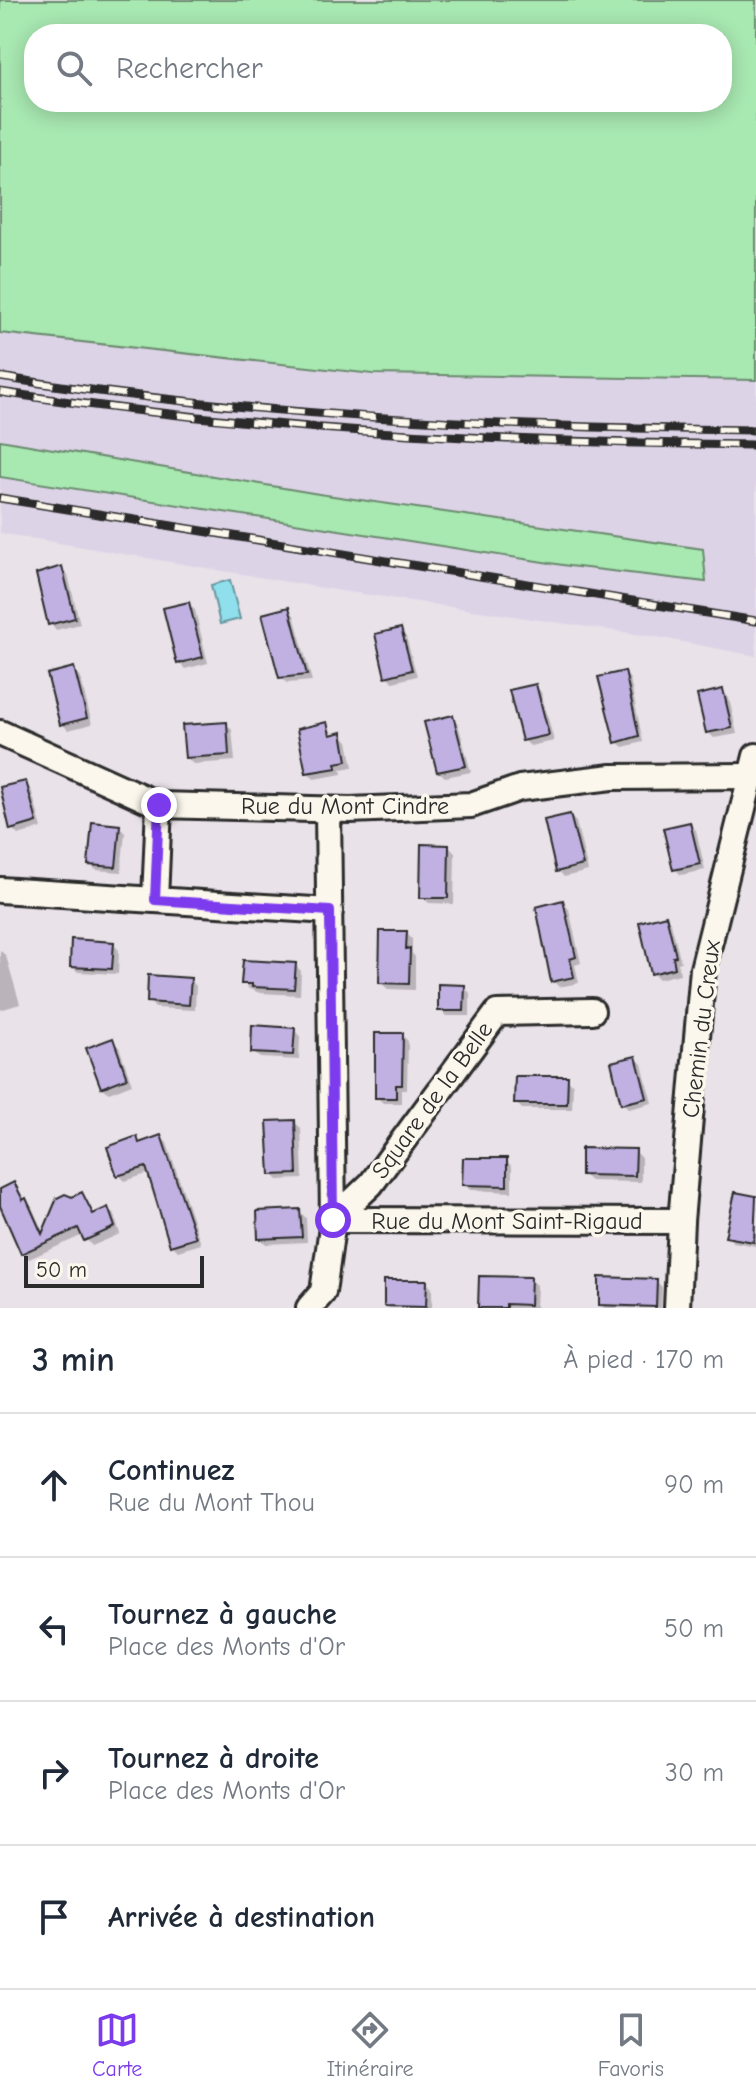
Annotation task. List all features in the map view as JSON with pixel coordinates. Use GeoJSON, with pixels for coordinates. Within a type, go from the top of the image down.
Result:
{"type":"FeatureCollection","features":[{"type":"Feature","properties":{"kind":"street","name":"Rue du Mont Cindre"},"geometry":{"type":"LineString","coordinates":[[0,733],[159,805],[328,810],[471,805],[520,788],[753,766]]}},
{"type":"Feature","properties":{"kind":"street","name":"Chemin du Creux"},"geometry":{"type":"LineString","coordinates":[[677,1308],[681,1221],[703,969],[753,766]]}},
{"type":"Feature","properties":{"kind":"street"},"geometry":{"type":"LineString","coordinates":[[155,900],[159,805]]}},
{"type":"Feature","properties":{"kind":"street"},"geometry":{"type":"LineString","coordinates":[[309,1308],[323,1292],[333,1220],[328,810]]}},
{"type":"Feature","properties":{"kind":"street"},"geometry":{"type":"LineString","coordinates":[[0,890],[330,911]]}},
{"type":"Feature","properties":{"kind":"street","name":"Square de la Belle"},"geometry":{"type":"LineString","coordinates":[[333,1220],[371,1184],[497,1013],[592,1011]]}},
{"type":"Feature","properties":{"kind":"street","name":"Rue du Mont Saint-Rigaud"},"geometry":{"type":"LineString","coordinates":[[333,1220],[681,1221]]}},
{"type":"Feature","properties":{"kind":"shaded area"},"geometry":{"type":"Polygon","coordinates":[[[0,300],[756,375],[756,656],[657,637],[335,590],[0,533],[0,300]]]}},
{"type":"Feature","properties":{"kind":"green space"},"geometry":{"type":"Polygon","coordinates":[[[0,0],[756,0],[756,380],[373,374],[0,333],[0,0]]]}},
{"type":"Feature","properties":{"kind":"green space"},"geometry":{"type":"Polygon","coordinates":[[[0,440],[319,494],[703,549],[706,582],[569,566],[0,477],[0,440]]]}},
{"type":"Feature","properties":{"kind":"water"},"geometry":{"type":"Polygon","coordinates":[[[230,580],[240,619],[220,624],[211,585],[230,580]]]}},
{"type":"Feature","properties":{"kind":"building"},"geometry":{"type":"Polygon","coordinates":[[[62,566],[75,618],[48,625],[36,574],[62,566]]]}},
{"type":"Feature","properties":{"kind":"building"},"geometry":{"type":"Polygon","coordinates":[[[189,602],[203,657],[177,664],[163,608],[189,602]]]}},
{"type":"Feature","properties":{"kind":"building"},"geometry":{"type":"Polygon","coordinates":[[[289,607],[307,675],[279,678],[262,614],[289,607]]]}},
{"type":"Feature","properties":{"kind":"building"},"geometry":{"type":"Polygon","coordinates":[[[401,628],[412,670],[385,677],[375,634],[401,628]]]}},
{"type":"Feature","properties":{"kind":"building"},"geometry":{"type":"Polygon","coordinates":[[[74,667],[87,718],[60,725],[47,674],[74,667]]]}},
{"type":"Feature","properties":{"kind":"building"},"geometry":{"type":"Polygon","coordinates":[[[625,671],[639,736],[615,743],[598,677],[625,671]]]}},
{"type":"Feature","properties":{"kind":"building"},"geometry":{"type":"Polygon","coordinates":[[[536,684],[549,735],[522,741],[509,690],[536,684]]]}},
{"type":"Feature","properties":{"kind":"building"},"geometry":{"type":"Polygon","coordinates":[[[723,689],[732,728],[706,733],[697,695],[723,689]]]}},
{"type":"Feature","properties":{"kind":"building"},"geometry":{"type":"Polygon","coordinates":[[[453,715],[466,766],[437,772],[424,722],[453,715]]]}},
{"type":"Feature","properties":{"kind":"building"},"geometry":{"type":"Polygon","coordinates":[[[227,722],[229,755],[185,758],[182,725],[227,722]]]}},
{"type":"Feature","properties":{"kind":"building"},"geometry":{"type":"Polygon","coordinates":[[[327,722],[330,735],[342,732],[347,761],[336,763],[337,768],[306,773],[297,729],[327,722]]]}},
{"type":"Feature","properties":{"kind":"building"},"geometry":{"type":"Polygon","coordinates":[[[26,781],[37,822],[10,830],[0,787],[26,781]]]}},
{"type":"Feature","properties":{"kind":"building"},"geometry":{"type":"Polygon","coordinates":[[[570,814],[583,865],[556,872],[544,820],[570,814]]]}},
{"type":"Feature","properties":{"kind":"building"},"geometry":{"type":"Polygon","coordinates":[[[92,822],[120,825],[116,867],[88,865],[92,822]]]}},
{"type":"Feature","properties":{"kind":"building"},"geometry":{"type":"Polygon","coordinates":[[[690,822],[700,864],[673,870],[663,828],[690,822]]]}},
{"type":"Feature","properties":{"kind":"building"},"geometry":{"type":"Polygon","coordinates":[[[421,844],[449,845],[448,898],[420,898],[421,844]]]}},
{"type":"Feature","properties":{"kind":"building"},"geometry":{"type":"Polygon","coordinates":[[[563,900],[576,957],[570,959],[574,977],[551,982],[536,907],[563,900]]]}},
{"type":"Feature","properties":{"kind":"building"},"geometry":{"type":"Polygon","coordinates":[[[666,915],[676,956],[673,957],[675,968],[651,974],[639,922],[666,915]]]}},
{"type":"Feature","properties":{"kind":"building"},"geometry":{"type":"Polygon","coordinates":[[[380,931],[407,931],[409,984],[379,983],[380,931]]]}},
{"type":"Feature","properties":{"kind":"building"},"geometry":{"type":"Polygon","coordinates":[[[71,939],[114,942],[112,969],[70,967],[71,939]]]}},
{"type":"Feature","properties":{"kind":"building"},"geometry":{"type":"Polygon","coordinates":[[[243,960],[296,963],[294,989],[241,984],[243,960]]]}},
{"type":"Feature","properties":{"kind":"building"},"geometry":{"type":"Polygon","coordinates":[[[148,975],[191,978],[189,1005],[147,1002],[148,975]]]}},
{"type":"Feature","properties":{"kind":"building"},"geometry":{"type":"Polygon","coordinates":[[[438,984],[465,985],[464,1011],[438,1011],[438,984]]]}},
{"type":"Feature","properties":{"kind":"building"},"geometry":{"type":"Polygon","coordinates":[[[252,1025],[295,1028],[293,1055],[251,1053],[252,1025]]]}},
{"type":"Feature","properties":{"kind":"building"},"geometry":{"type":"Polygon","coordinates":[[[375,1033],[403,1033],[402,1085],[396,1085],[396,1098],[375,1098],[375,1033]]]}},
{"type":"Feature","properties":{"kind":"building"},"geometry":{"type":"Polygon","coordinates":[[[113,1038],[127,1078],[101,1088],[86,1048],[113,1038]]]}},
{"type":"Feature","properties":{"kind":"building"},"geometry":{"type":"Polygon","coordinates":[[[636,1056],[647,1098],[621,1104],[611,1062],[636,1056]]]}},
{"type":"Feature","properties":{"kind":"building"},"geometry":{"type":"Polygon","coordinates":[[[515,1076],[568,1076],[567,1104],[514,1104],[515,1076]]]}},
{"type":"Feature","properties":{"kind":"building"},"geometry":{"type":"Polygon","coordinates":[[[295,1120],[297,1174],[270,1175],[267,1121],[295,1120]]]}},
{"type":"Feature","properties":{"kind":"building"},"geometry":{"type":"Polygon","coordinates":[[[161,1135],[196,1238],[170,1246],[146,1167],[117,1176],[107,1147],[137,1136],[139,1143],[161,1135]]]}},
{"type":"Feature","properties":{"kind":"building"},"geometry":{"type":"Polygon","coordinates":[[[581,1148],[636,1149],[635,1176],[581,1175],[581,1148]]]}},
{"type":"Feature","properties":{"kind":"building"},"geometry":{"type":"Polygon","coordinates":[[[463,1158],[507,1158],[507,1186],[462,1185],[463,1158]]]}},
{"type":"Feature","properties":{"kind":"building"},"geometry":{"type":"Polygon","coordinates":[[[14,1182],[23,1200],[26,1198],[42,1234],[57,1198],[65,1194],[72,1197],[82,1192],[93,1214],[108,1207],[115,1227],[84,1241],[78,1228],[21,1254],[0,1206],[0,1189],[14,1182]]]}},
{"type":"Feature","properties":{"kind":"building"},"geometry":{"type":"Polygon","coordinates":[[[735,1192],[756,1196],[754,1242],[725,1237],[735,1192]]]}},
{"type":"Feature","properties":{"kind":"building"},"geometry":{"type":"Polygon","coordinates":[[[300,1209],[302,1237],[258,1239],[257,1211],[300,1209]]]}},
{"type":"Feature","properties":{"kind":"building"},"geometry":{"type":"Polygon","coordinates":[[[479,1276],[531,1277],[530,1305],[478,1308],[479,1276]]]}},
{"type":"Feature","properties":{"kind":"building"},"geometry":{"type":"Polygon","coordinates":[[[599,1277],[657,1279],[656,1307],[599,1305],[599,1277]]]}},
{"type":"Feature","properties":{"kind":"building"},"geometry":{"type":"Polygon","coordinates":[[[384,1280],[427,1280],[426,1307],[384,1306],[384,1280]]]}},
{"type":"Feature","properties":{"kind":"railway"},"geometry":{"type":"LineString","coordinates":[[0,377],[188,401],[377,417],[472,423],[756,430]]}},
{"type":"Feature","properties":{"kind":"railway"},"geometry":{"type":"LineString","coordinates":[[0,392],[188,416],[377,432],[566,441],[756,445]]}},
{"type":"Feature","properties":{"kind":"railway"},"geometry":{"type":"LineString","coordinates":[[0,498],[756,621]]}},
{"type":"Feature","properties":{"kind":"route"},"geometry":{"type":"LineString","coordinates":[[159,805],[155,900],[330,911],[333,1220]]}}]}
